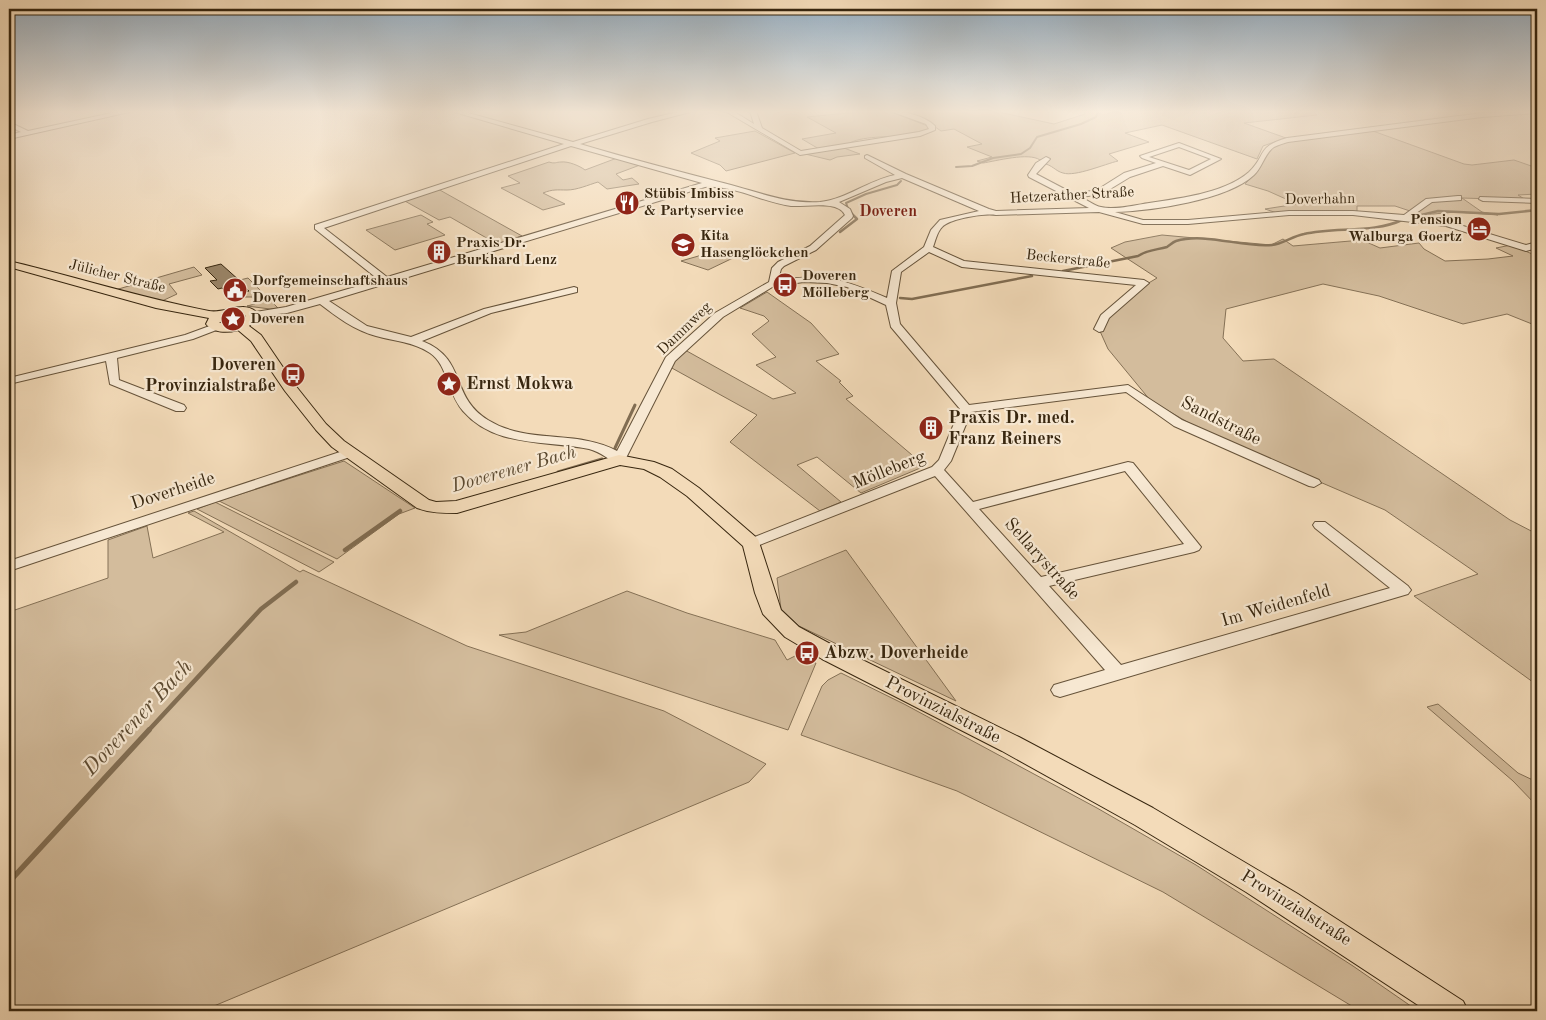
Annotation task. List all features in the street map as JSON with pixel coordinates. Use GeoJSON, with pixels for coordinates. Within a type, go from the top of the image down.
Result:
{"type":"FeatureCollection","features":[{"type":"Feature","properties":{"kind":"main road","name":"Jülicher Straße"},"geometry":{"type":"LineString","coordinates":[[9,264],[216,321]]}},
{"type":"Feature","properties":{"kind":"main road"},"geometry":{"type":"LineString","coordinates":[[244,310],[253,315],[250,320],[229,328],[216,321],[228,312],[244,310]]}},
{"type":"Feature","properties":{"kind":"main road"},"geometry":{"type":"LineString","coordinates":[[240,325],[256,338],[290,388],[322,427],[349,453],[429,506],[457,507],[613,455],[648,464],[666,473],[693,492],[752,543]]}},
{"type":"Feature","properties":{"kind":"main road","name":"Provinzialstraße"},"geometry":{"type":"LineString","coordinates":[[752,543],[765,593],[774,614],[792,632],[813,645],[1082,782],[1179,836],[1291,905],[1453,1011]]}},
{"type":"Feature","properties":{"kind":"street"},"geometry":{"type":"LineString","coordinates":[[386,281],[318,227],[528,159]]}},
{"type":"Feature","properties":{"kind":"street"},"geometry":{"type":"LineString","coordinates":[[624,159],[777,201],[800,204],[833,202],[890,178],[903,176]]}},
{"type":"Feature","properties":{"kind":"street","name":"Hetzerather Straße"},"geometry":{"type":"LineString","coordinates":[[871,159],[903,176],[987,211],[1004,213],[1100,210],[1165,204],[1213,193],[1229,186],[1252,173],[1262,159]]}},
{"type":"Feature","properties":{"kind":"street"},"geometry":{"type":"LineString","coordinates":[[1046,159],[1038,165],[1032,174],[1100,210]]}},
{"type":"Feature","properties":{"kind":"street"},"geometry":{"type":"LineString","coordinates":[[1148,159],[1190,174],[1216,159]]}},
{"type":"Feature","properties":{"kind":"street"},"geometry":{"type":"LineString","coordinates":[[1073,196],[1098,192],[1127,175],[1161,164]]}},
{"type":"Feature","properties":{"kind":"street"},"geometry":{"type":"LineString","coordinates":[[253,315],[287,310],[541,233],[704,185],[713,184]]}},
{"type":"Feature","properties":{"kind":"street"},"geometry":{"type":"LineString","coordinates":[[1406,218],[1425,200],[1458,198]]}},
{"type":"Feature","properties":{"kind":"street"},"geometry":{"type":"LineString","coordinates":[[1483,199],[1537,201]]}},
{"type":"Feature","properties":{"kind":"street"},"geometry":{"type":"LineString","coordinates":[[773,283],[776,271],[781,264],[814,248],[849,216],[847,212],[833,202]]}},
{"type":"Feature","properties":{"kind":"street","name":"Doverhahn"},"geometry":{"type":"LineString","coordinates":[[1100,210],[1124,218],[1162,223],[1319,212],[1406,218],[1470,230],[1537,253]]}},
{"type":"Feature","properties":{"kind":"street"},"geometry":{"type":"LineString","coordinates":[[966,409],[895,325],[891,303],[897,271],[928,248],[935,230],[942,222],[987,211]]}},
{"type":"Feature","properties":{"kind":"street"},"geometry":{"type":"LineString","coordinates":[[1526,248],[1537,245]]}},
{"type":"Feature","properties":{"kind":"street","name":"Beckerstraße"},"geometry":{"type":"LineString","coordinates":[[928,248],[962,264],[1144,283],[1105,316],[1099,329]]}},
{"type":"Feature","properties":{"kind":"street"},"geometry":{"type":"LineString","coordinates":[[776,271],[804,279],[826,280],[850,285],[891,303]]}},
{"type":"Feature","properties":{"kind":"street","name":"Dammweg"},"geometry":{"type":"LineString","coordinates":[[613,455],[670,359],[719,315],[773,283],[804,279]]}},
{"type":"Feature","properties":{"kind":"street"},"geometry":{"type":"LineString","coordinates":[[414,340],[488,311],[574,290]]}},
{"type":"Feature","properties":{"kind":"street"},"geometry":{"type":"LineString","coordinates":[[322,300],[350,321],[368,330],[414,340],[434,350],[444,359],[460,398],[470,413],[482,422],[527,439],[586,445],[613,455]]}},
{"type":"Feature","properties":{"kind":"street"},"geometry":{"type":"LineString","coordinates":[[9,380],[189,336],[216,321]]}},
{"type":"Feature","properties":{"kind":"street"},"geometry":{"type":"LineString","coordinates":[[111,356],[114,382],[180,408]]}},
{"type":"Feature","properties":{"kind":"street","name":"Sandstraße"},"geometry":{"type":"LineString","coordinates":[[966,409],[1128,388],[1178,423],[1314,483]]}},
{"type":"Feature","properties":{"kind":"street","name":"Mölleberg"},"geometry":{"type":"LineString","coordinates":[[752,543],[938,470],[945,461],[966,409]]}},
{"type":"Feature","properties":{"kind":"street","name":"Doverheide"},"geometry":{"type":"LineString","coordinates":[[9,566],[349,453]]}},
{"type":"Feature","properties":{"kind":"street"},"geometry":{"type":"LineString","coordinates":[[970,507],[1128,466],[1194,547],[1039,583]]}},
{"type":"Feature","properties":{"kind":"street","name":"Sellarystraße"},"geometry":{"type":"LineString","coordinates":[[938,470],[1118,673]]}},
{"type":"Feature","properties":{"kind":"street","name":"Im Weidenfeld"},"geometry":{"type":"LineString","coordinates":[[1060,690],[1403,590],[1320,525]]}},
{"type":"Feature","properties":{"kind":"shaded area"},"geometry":{"type":"Polygon","coordinates":[[[619,159],[640,165],[616,174],[623,180],[632,178],[639,184],[607,189],[598,182],[575,189],[550,191],[543,193],[565,204],[543,210],[501,188],[520,183],[508,176],[549,162],[567,162],[585,170],[619,159]]]}},
{"type":"Feature","properties":{"kind":"shaded area"},"geometry":{"type":"Polygon","coordinates":[[[705,159],[774,159],[726,171],[720,165],[705,159]]]}},
{"type":"Feature","properties":{"kind":"shaded area"},"geometry":{"type":"Polygon","coordinates":[[[986,159],[1007,159],[983,163],[977,161],[986,159]]]}},
{"type":"Feature","properties":{"kind":"shaded area"},"geometry":{"type":"Polygon","coordinates":[[[1036,159],[1115,159],[1118,161],[1082,172],[1068,174],[1042,163],[1044,159],[1036,159]]]}},
{"type":"Feature","properties":{"kind":"shaded area"},"geometry":{"type":"Polygon","coordinates":[[[1264,159],[1449,159],[1472,165],[1514,160],[1537,168],[1537,194],[1518,195],[1526,200],[1462,198],[1482,212],[1498,215],[1456,212],[1422,215],[1395,206],[1357,206],[1357,212],[1277,213],[1265,209],[1297,204],[1268,191],[1245,184],[1255,174],[1264,159]]]}},
{"type":"Feature","properties":{"kind":"shaded area"},"geometry":{"type":"Polygon","coordinates":[[[438,189],[522,236],[497,244],[450,217],[439,220],[403,200],[438,189]]]}},
{"type":"Feature","properties":{"kind":"shaded area"},"geometry":{"type":"Polygon","coordinates":[[[421,215],[433,222],[427,224],[445,235],[395,250],[366,230],[421,215]]]}},
{"type":"Feature","properties":{"kind":"shaded area"},"geometry":{"type":"Polygon","coordinates":[[[1162,235],[1271,245],[1283,239],[1293,246],[1362,240],[1380,248],[1419,243],[1424,249],[1445,261],[1513,256],[1496,248],[1511,245],[1537,256],[1537,326],[1507,314],[1463,324],[1379,296],[1323,284],[1226,309],[1223,338],[1243,361],[1274,359],[1510,520],[1537,534],[1537,685],[1414,596],[1478,574],[1385,510],[1206,433],[1150,400],[1108,349],[1099,329],[1117,306],[1157,278],[1111,248],[1125,242],[1162,235]]]}},
{"type":"Feature","properties":{"kind":"shaded area"},"geometry":{"type":"Polygon","coordinates":[[[716,251],[733,258],[708,270],[681,261],[716,251]]]}},
{"type":"Feature","properties":{"kind":"shaded area"},"geometry":{"type":"Polygon","coordinates":[[[194,267],[202,275],[169,284],[177,294],[162,301],[115,290],[194,267]]]}},
{"type":"Feature","properties":{"kind":"shaded area"},"geometry":{"type":"Polygon","coordinates":[[[248,278],[278,308],[270,309],[247,306],[255,304],[252,297],[239,297],[240,294],[248,291],[240,283],[240,280],[248,278]]]}},
{"type":"Feature","properties":{"kind":"shaded area"},"geometry":{"type":"Polygon","coordinates":[[[767,292],[811,323],[839,354],[816,361],[841,381],[839,382],[853,396],[846,399],[925,466],[861,493],[817,457],[797,465],[841,502],[820,511],[730,442],[757,415],[670,367],[685,350],[773,399],[796,393],[756,365],[776,357],[752,334],[769,321],[764,316],[740,308],[767,292]]]}},
{"type":"Feature","properties":{"kind":"shaded area"},"geometry":{"type":"Polygon","coordinates":[[[344,461],[415,508],[399,514],[337,559],[219,501],[344,461]]]}},
{"type":"Feature","properties":{"kind":"shaded area"},"geometry":{"type":"Polygon","coordinates":[[[215,502],[334,562],[319,572],[197,509],[215,502]]]}},
{"type":"Feature","properties":{"kind":"shaded area"},"geometry":{"type":"Polygon","coordinates":[[[194,511],[300,572],[303,570],[467,646],[664,711],[766,764],[749,782],[202,1011],[9,1011],[9,612],[108,578],[108,540],[147,526],[153,558],[224,532],[188,513],[194,511]]]}},
{"type":"Feature","properties":{"kind":"shaded area"},"geometry":{"type":"Polygon","coordinates":[[[846,550],[956,701],[799,626],[781,609],[777,578],[846,550]]]}},
{"type":"Feature","properties":{"kind":"shaded area"},"geometry":{"type":"Polygon","coordinates":[[[627,591],[687,613],[775,640],[787,660],[795,656],[802,660],[816,663],[788,730],[499,635],[526,632],[627,591]]]}},
{"type":"Feature","properties":{"kind":"shaded area"},"geometry":{"type":"Polygon","coordinates":[[[841,673],[904,704],[1097,808],[1196,865],[1353,966],[1418,1011],[1360,1011],[1163,892],[957,791],[801,735],[822,686],[828,680],[841,673]]]}},
{"type":"Feature","properties":{"kind":"shaded area"},"geometry":{"type":"Polygon","coordinates":[[[1438,704],[1518,773],[1537,782],[1537,806],[1513,781],[1427,707],[1438,704]]]}},
{"type":"Feature","properties":{"kind":"building"},"geometry":{"type":"Polygon","coordinates":[[[221,264],[249,291],[230,296],[222,288],[218,289],[210,281],[217,280],[205,268],[221,264]]]}},
{"type":"Feature","properties":{"kind":"building","name":"Praxis Dr. med. Franz Reiners"},"geometry":{"type":"Polygon","coordinates":[[[926,421],[943,426],[936,435],[919,430],[926,421]]]}},
{"type":"Feature","properties":{"kind":"waterway","name":"Doverener Bach"},"geometry":{"type":"LineString","coordinates":[[956,167],[972,166],[991,159]]}},
{"type":"Feature","properties":{"kind":"waterway","name":"Doverener Bach"},"geometry":{"type":"LineString","coordinates":[[849,211],[846,203],[866,194],[897,185],[901,181]]}},
{"type":"Feature","properties":{"kind":"waterway"},"geometry":{"type":"LineString","coordinates":[[1417,216],[1438,211],[1499,214],[1537,210],[1533,211]]}},
{"type":"Feature","properties":{"kind":"waterway","name":"Doverener Bach"},"geometry":{"type":"LineString","coordinates":[[840,232],[857,219],[849,211]]}},
{"type":"Feature","properties":{"kind":"waterway"},"geometry":{"type":"LineString","coordinates":[[1063,271],[1138,256],[1148,251],[1167,247],[1176,241],[1187,239],[1199,238],[1272,245],[1304,234],[1380,227],[1402,220]]}},
{"type":"Feature","properties":{"kind":"waterway"},"geometry":{"type":"LineString","coordinates":[[900,298],[912,299],[1032,276]]}},
{"type":"Feature","properties":{"kind":"waterway","name":"Doverener Bach"},"geometry":{"type":"LineString","coordinates":[[615,448],[635,405]]}},
{"type":"Feature","properties":{"kind":"waterway","name":"Doverener Bach"},"geometry":{"type":"LineString","coordinates":[[558,472],[602,459]]}},
{"type":"Feature","properties":{"kind":"waterway","name":"Doverener Bach"},"geometry":{"type":"LineString","coordinates":[[345,550],[400,511]]}},
{"type":"Feature","properties":{"kind":"waterway","name":"Doverener Bach"},"geometry":{"type":"LineString","coordinates":[[148,731],[261,609],[296,582]]}},
{"type":"Feature","properties":{"kind":"waterway","name":"Doverener Bach"},"geometry":{"type":"LineString","coordinates":[[9,882],[149,730]]}},
{"type":"Feature","properties":{"kind":"place","name":"Stübis Imbiss & Partyservice"},"geometry":{"type":"Point","coordinates":[627,203]}},
{"type":"Feature","properties":{"kind":"place","name":"Pension Walburga Goertz"},"geometry":{"type":"Point","coordinates":[1479,229]}},
{"type":"Feature","properties":{"kind":"place","name":"Kita Hasenglöckchen"},"geometry":{"type":"Point","coordinates":[683,245]}},
{"type":"Feature","properties":{"kind":"place","name":"Praxis Dr. Burkhard Lenz"},"geometry":{"type":"Point","coordinates":[439,252]}},
{"type":"Feature","properties":{"kind":"place","name":"Doveren Mölleberg"},"geometry":{"type":"Point","coordinates":[785,285]}},
{"type":"Feature","properties":{"kind":"place","name":"Dorfgemeinschaftshaus Doveren"},"geometry":{"type":"Point","coordinates":[235,290]}},
{"type":"Feature","properties":{"kind":"place","name":"Doveren"},"geometry":{"type":"Point","coordinates":[233,319]}},
{"type":"Feature","properties":{"kind":"place","name":"Doveren Provinzialstraße"},"geometry":{"type":"Point","coordinates":[293,375]}},
{"type":"Feature","properties":{"kind":"place","name":"Ernst Mokwa"},"geometry":{"type":"Point","coordinates":[449,384]}},
{"type":"Feature","properties":{"kind":"place","name":"Praxis Dr. med. Franz Reiners"},"geometry":{"type":"Point","coordinates":[931,428]}},
{"type":"Feature","properties":{"kind":"place","name":"Abzw. Doverheide"},"geometry":{"type":"Point","coordinates":[807,653]}},
{"type":"Feature","properties":{"kind":"district","name":"Doveren"},"geometry":{"type":"Point","coordinates":[888,212]}}]}
